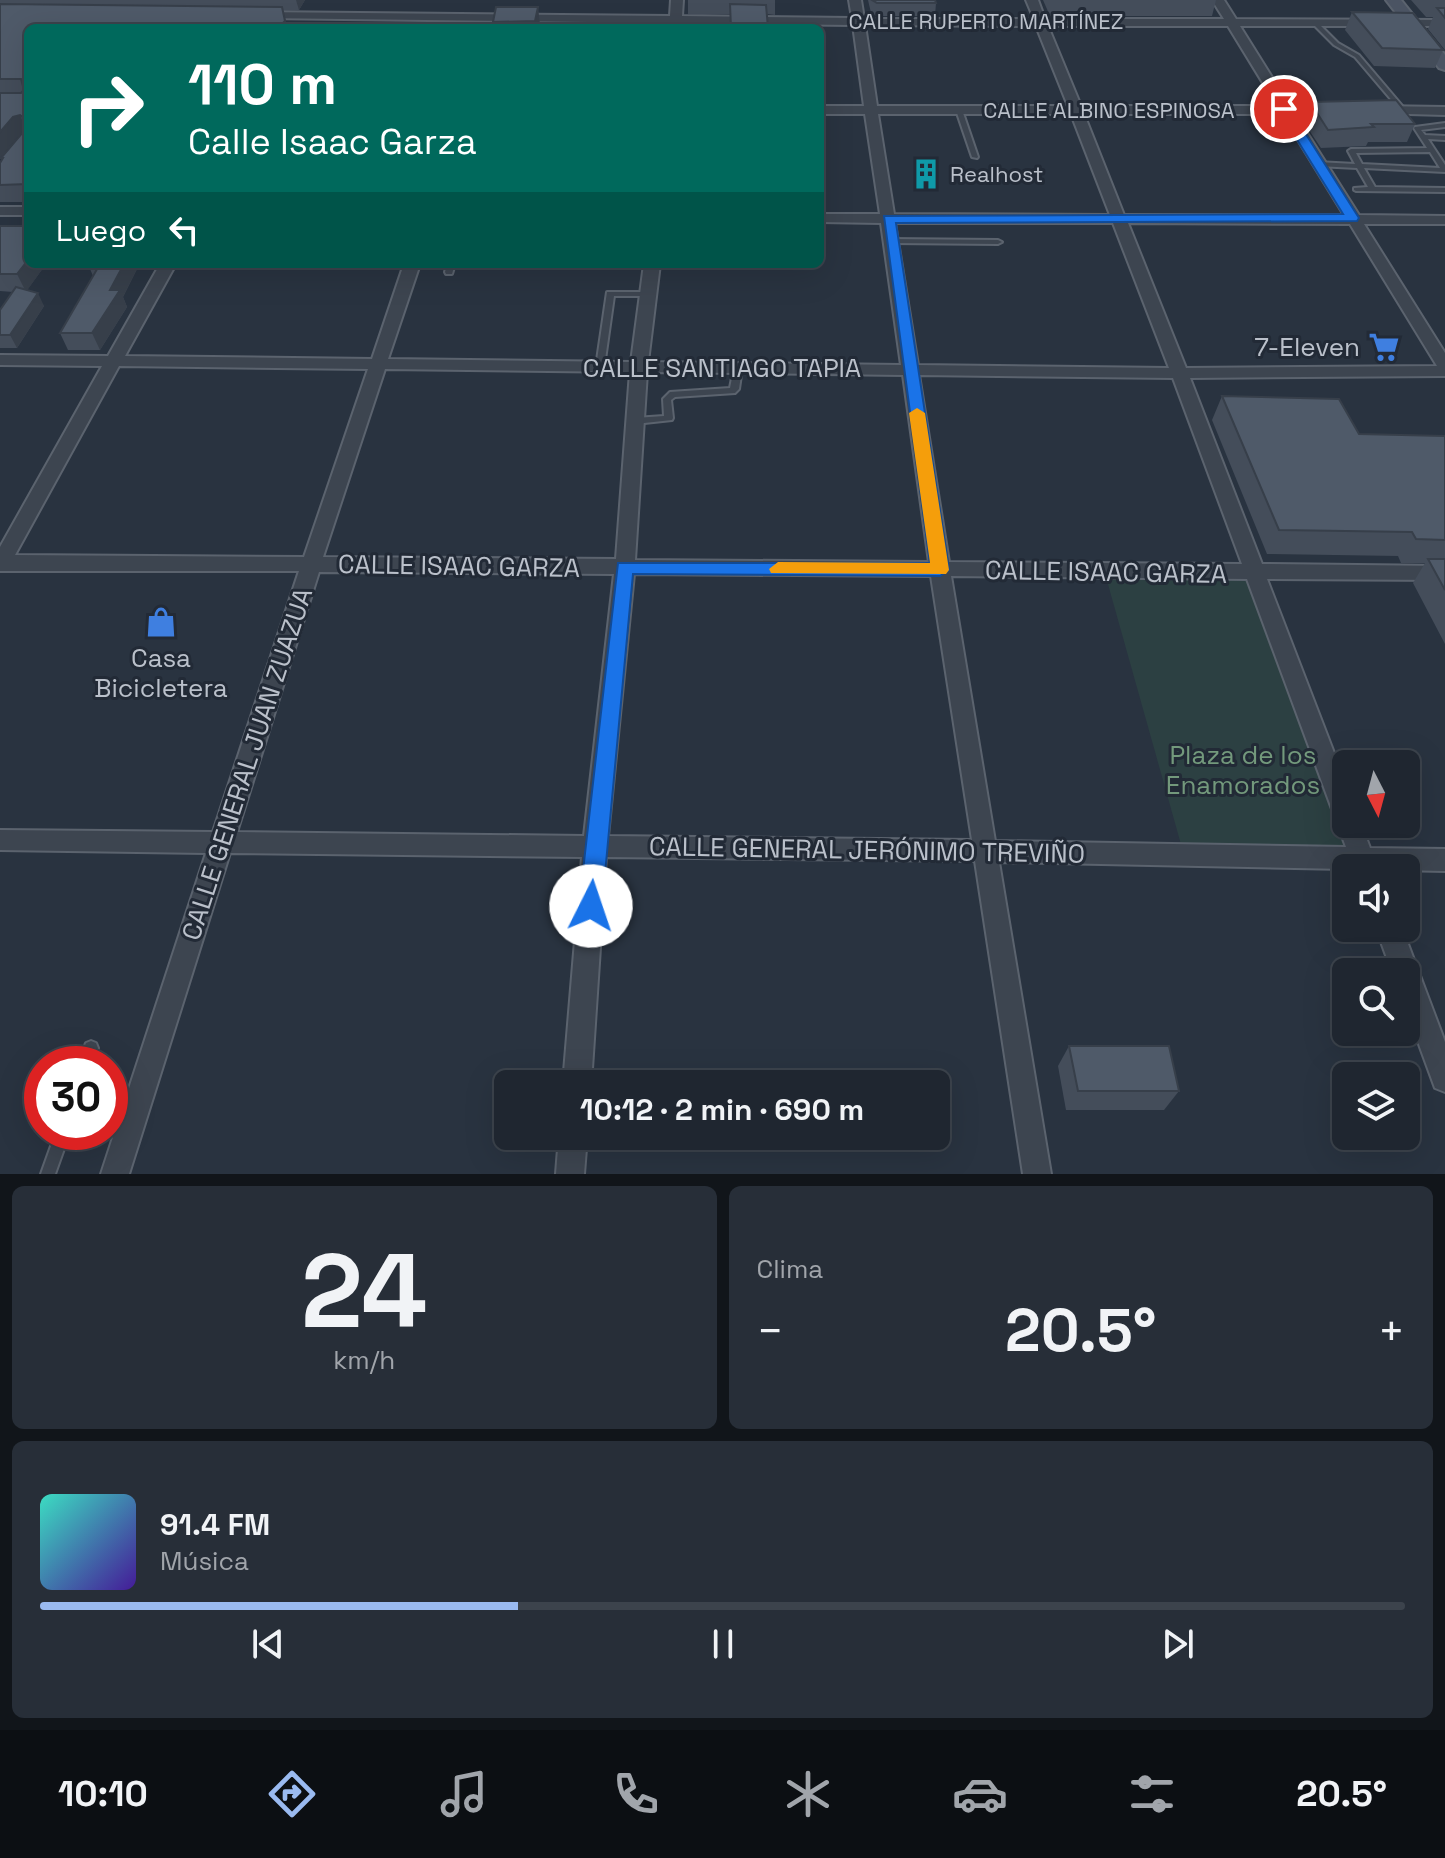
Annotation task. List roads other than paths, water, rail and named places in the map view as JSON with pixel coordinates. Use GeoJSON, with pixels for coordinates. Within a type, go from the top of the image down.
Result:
{"type":"FeatureCollection","features":[{"type":"Feature","properties":{"kind":"street"},"geometry":{"type":"LineString","coordinates":[[305,24],[318,0]]}},
{"type":"Feature","properties":{"kind":"street"},"geometry":{"type":"LineString","coordinates":[[675,24],[677,0]]}},
{"type":"Feature","properties":{"kind":"street"},"geometry":{"type":"LineString","coordinates":[[855,0],[940,570],[988,851],[1037,1174]]}},
{"type":"Feature","properties":{"kind":"street"},"geometry":{"type":"LineString","coordinates":[[1032,0],[1180,373],[1332,778]]}},
{"type":"Feature","properties":{"kind":"street"},"geometry":{"type":"LineString","coordinates":[[1218,0],[1445,368]]}},
{"type":"Feature","properties":{"kind":"street"},"geometry":{"type":"LineString","coordinates":[[1393,0],[1445,65]]}},
{"type":"Feature","properties":{"kind":"street","name":"CALLE RUPERTO MARTÍNEZ"},"geometry":{"type":"LineString","coordinates":[[239,15],[675,24],[1040,21],[1445,23]]}},
{"type":"Feature","properties":{"kind":"street","name":"CALLE ALBINO ESPINOSA"},"geometry":{"type":"LineString","coordinates":[[824,110],[1344,110]]}},
{"type":"Feature","properties":{"kind":"street"},"geometry":{"type":"LineString","coordinates":[[1359,110],[1445,111]]}},
{"type":"Feature","properties":{"kind":"street"},"geometry":{"type":"LineString","coordinates":[[0,211],[24,211]]}},
{"type":"Feature","properties":{"kind":"street"},"geometry":{"type":"LineString","coordinates":[[824,218],[1445,220]]}},
{"type":"Feature","properties":{"kind":"street"},"geometry":{"type":"LineString","coordinates":[[0,563],[110,362],[166,268]]}},
{"type":"Feature","properties":{"kind":"street","name":"CALLE GENERAL JUAN ZUAZUA"},"geometry":{"type":"LineString","coordinates":[[115,1174],[311,565],[411,268]]}},
{"type":"Feature","properties":{"kind":"street"},"geometry":{"type":"LineString","coordinates":[[578,1070],[595,846],[625,568],[639,367],[651,268]]}},
{"type":"Feature","properties":{"kind":"street","name":"CALLE SANTIAGO TAPIA"},"geometry":{"type":"LineString","coordinates":[[0,360],[1180,373],[1445,368]]}},
{"type":"Feature","properties":{"kind":"street","name":"CALLE ISAAC GARZA"},"geometry":{"type":"LineString","coordinates":[[0,563],[1445,573]]}},
{"type":"Feature","properties":{"kind":"street","name":"CALLE GENERAL JERÓNIMO TREVIÑO"},"geometry":{"type":"LineString","coordinates":[[0,840],[988,851],[1332,862]]}},
{"type":"Feature","properties":{"kind":"street","name":"CALLE GENERAL JERÓNIMO TREVIÑO"},"geometry":{"type":"LineString","coordinates":[[1420,861],[1445,860]]}},
{"type":"Feature","properties":{"kind":"street"},"geometry":{"type":"LineString","coordinates":[[1420,1011],[1445,1078]]}},
{"type":"Feature","properties":{"kind":"street"},"geometry":{"type":"LineString","coordinates":[[570,1174],[572,1150]]}},
{"type":"Feature","properties":{"kind":"lane"},"geometry":{"type":"LineString","coordinates":[[1314,22],[1336,44],[1357,56],[1404,110]]}},
{"type":"Feature","properties":{"kind":"lane"},"geometry":{"type":"LineString","coordinates":[[959,110],[975,157]]}},
{"type":"Feature","properties":{"kind":"lane"},"geometry":{"type":"LineString","coordinates":[[1445,125],[1417,128],[1445,170]]}},
{"type":"Feature","properties":{"kind":"lane"},"geometry":{"type":"LineString","coordinates":[[1422,137],[1445,138]]}},
{"type":"Feature","properties":{"kind":"lane"},"geometry":{"type":"LineString","coordinates":[[1373,189],[1351,151],[1431,150]]}},
{"type":"Feature","properties":{"kind":"lane"},"geometry":{"type":"LineString","coordinates":[[1317,164],[1445,170]]}},
{"type":"Feature","properties":{"kind":"lane"},"geometry":{"type":"LineString","coordinates":[[1356,189],[1445,190]]}},
{"type":"Feature","properties":{"kind":"lane"},"geometry":{"type":"LineString","coordinates":[[892,241],[998,242]]}},
{"type":"Feature","properties":{"kind":"lane"},"geometry":{"type":"LineString","coordinates":[[600,367],[610,294],[648,294]]}},
{"type":"Feature","properties":{"kind":"lane"},"geometry":{"type":"LineString","coordinates":[[635,421],[669,418],[667,399],[673,394],[732,391],[738,368]]}},
{"type":"Feature","properties":{"kind":"lane"},"geometry":{"type":"LineString","coordinates":[[48,1174],[57,1150]]}},
{"type":"Feature","properties":{"kind":"place","name":"Realhost"},"geometry":{"type":"Point","coordinates":[926,174]}},
{"type":"Feature","properties":{"kind":"place","name":"7-Eleven"},"geometry":{"type":"Point","coordinates":[1384,347]}},
{"type":"Feature","properties":{"kind":"place","name":"Casa Bicicletera"},"geometry":{"type":"Point","coordinates":[161,622]}},
{"type":"Feature","properties":{"kind":"park label","name":"Plaza de los Enamorados"},"geometry":{"type":"Point","coordinates":[1243,770]}}]}
